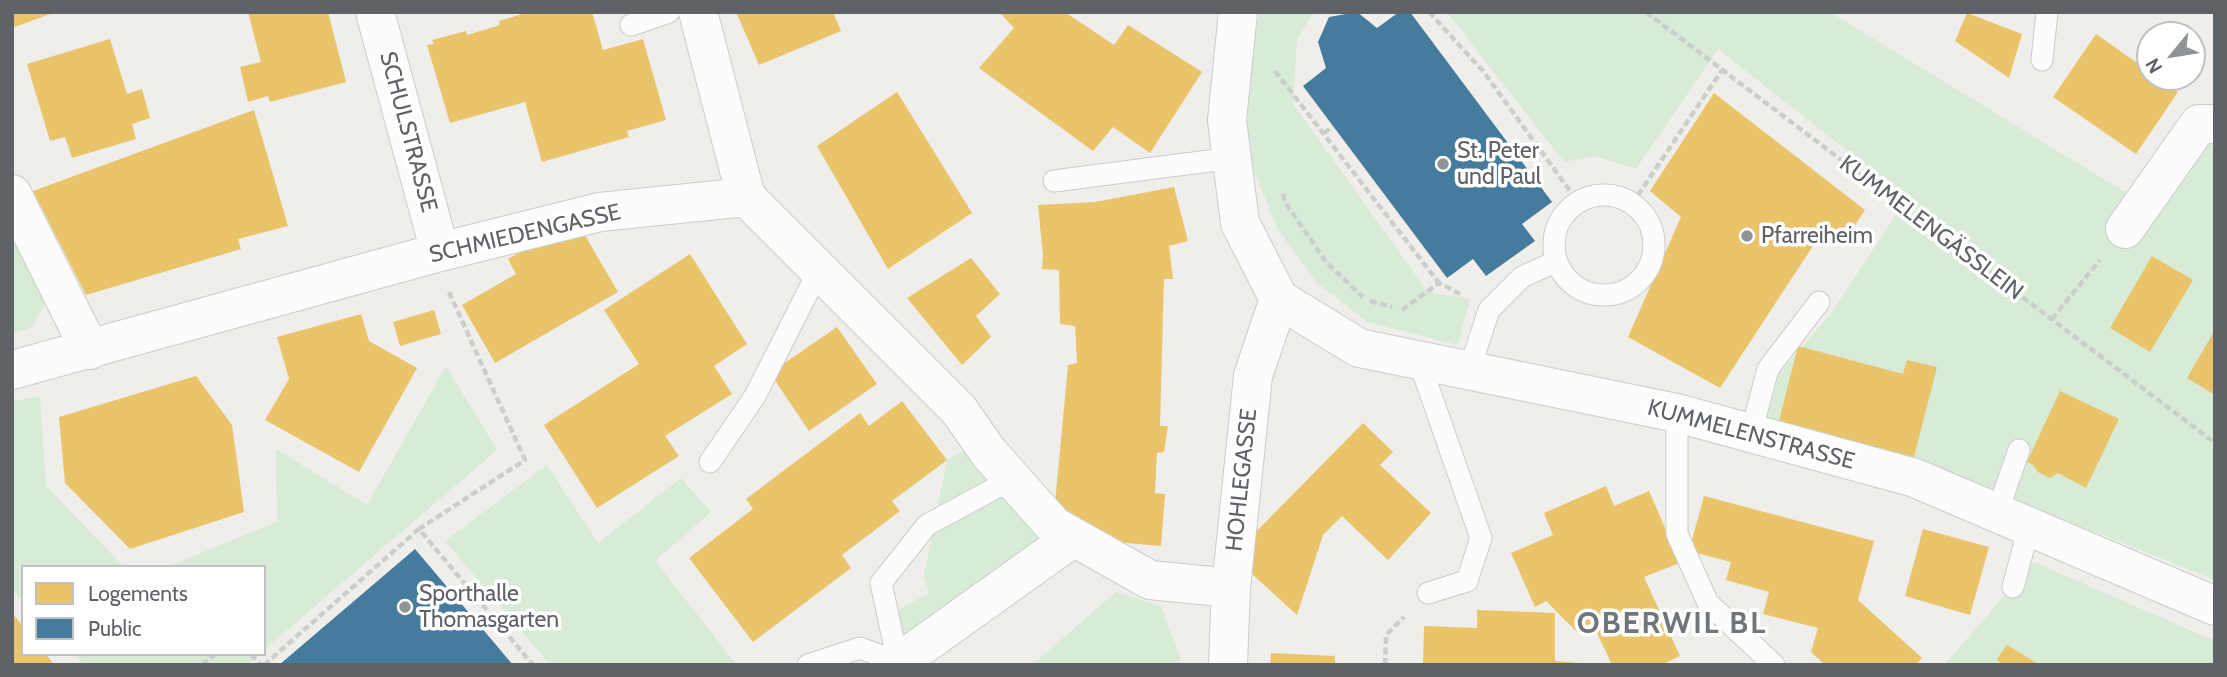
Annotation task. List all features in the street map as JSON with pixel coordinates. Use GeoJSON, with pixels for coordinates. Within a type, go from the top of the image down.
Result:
{"type":"FeatureCollection","features":[{"type":"Feature","properties":{"kind":"street","name":"SCHULSTRASSE"},"geometry":{"type":"LineString","coordinates":[[375,12],[440,252]]}},
{"type":"Feature","properties":{"kind":"street"},"geometry":{"type":"LineString","coordinates":[[698,12],[746,197],[959,410],[989,453],[1054,526],[1150,580],[1231,588]]}},
{"type":"Feature","properties":{"kind":"street"},"geometry":{"type":"LineString","coordinates":[[1238,12],[1227,120],[1240,223],[1279,299]]}},
{"type":"Feature","properties":{"kind":"street"},"geometry":{"type":"LineString","coordinates":[[2125,229],[2199,124],[2215,124]]}},
{"type":"Feature","properties":{"kind":"street"},"geometry":{"type":"LineString","coordinates":[[12,194],[90,350]]}},
{"type":"Feature","properties":{"kind":"street","name":"SCHMIEDENGASSE"},"geometry":{"type":"LineString","coordinates":[[12,370],[440,252],[600,212],[746,197]]}},
{"type":"Feature","properties":{"kind":"street","name":"KUMMELENSTRASSE"},"geometry":{"type":"LineString","coordinates":[[1279,299],[1359,348],[1677,414],[1915,478],[2215,606]]}},
{"type":"Feature","properties":{"kind":"street","name":"HOHLEGASSE"},"geometry":{"type":"LineString","coordinates":[[1228,665],[1231,588],[1253,376],[1279,299]]}},
{"type":"Feature","properties":{"kind":"street"},"geometry":{"type":"LineString","coordinates":[[897,664],[1073,537]]}},
{"type":"Feature","properties":{"kind":"lane"},"geometry":{"type":"LineString","coordinates":[[631,25],[669,12]]}},
{"type":"Feature","properties":{"kind":"lane"},"geometry":{"type":"LineString","coordinates":[[2042,60],[2047,12]]}},
{"type":"Feature","properties":{"kind":"lane"},"geometry":{"type":"LineString","coordinates":[[1054,181],[1232,158]]}},
{"type":"Feature","properties":{"kind":"lane"},"geometry":{"type":"LineString","coordinates":[[1594,195],[1611,195],[1632,204],[1649,223],[1654,239],[1653,255],[1647,271],[1637,283],[1623,291],[1607,295],[1591,293],[1576,286],[1564,275],[1557,261],[1554,244],[1558,227],[1566,212],[1578,202],[1594,195]]}},
{"type":"Feature","properties":{"kind":"lane"},"geometry":{"type":"LineString","coordinates":[[1469,371],[1489,310],[1522,277],[1557,261]]}},
{"type":"Feature","properties":{"kind":"lane"},"geometry":{"type":"LineString","coordinates":[[710,462],[755,396],[820,270]]}},
{"type":"Feature","properties":{"kind":"lane"},"geometry":{"type":"LineString","coordinates":[[1751,433],[1768,369],[1819,302]]}},
{"type":"Feature","properties":{"kind":"lane"},"geometry":{"type":"LineString","coordinates":[[1419,361],[1481,538],[1467,581],[1428,593]]}},
{"type":"Feature","properties":{"kind":"lane"},"geometry":{"type":"LineString","coordinates":[[1677,414],[1677,534],[1708,603],[1774,665]]}},
{"type":"Feature","properties":{"kind":"lane"},"geometry":{"type":"LineString","coordinates":[[2013,586],[2013,520],[2019,450]]}},
{"type":"Feature","properties":{"kind":"lane"},"geometry":{"type":"LineString","coordinates":[[897,664],[881,583],[927,525],[1012,479]]}},
{"type":"Feature","properties":{"kind":"lane"},"geometry":{"type":"LineString","coordinates":[[808,665],[860,648],[897,664]]}},
{"type":"Feature","properties":{"kind":"path"},"geometry":{"type":"LineString","coordinates":[[1429,12],[1483,71],[1578,202]]}},
{"type":"Feature","properties":{"kind":"path","name":"KUMMELENGÄSSLEIN"},"geometry":{"type":"LineString","coordinates":[[1646,12],[2215,443]]}},
{"type":"Feature","properties":{"kind":"path"},"geometry":{"type":"LineString","coordinates":[[1269,62],[1440,283],[1489,310]]}},
{"type":"Feature","properties":{"kind":"path"},"geometry":{"type":"LineString","coordinates":[[1632,204],[1722,70]]}},
{"type":"Feature","properties":{"kind":"path"},"geometry":{"type":"LineString","coordinates":[[1324,133],[1333,126]]}},
{"type":"Feature","properties":{"kind":"path"},"geometry":{"type":"LineString","coordinates":[[1282,190],[1285,202],[1326,262],[1367,301],[1415,314]]}},
{"type":"Feature","properties":{"kind":"path"},"geometry":{"type":"LineString","coordinates":[[2052,319],[2125,229]]}},
{"type":"Feature","properties":{"kind":"path"},"geometry":{"type":"LineString","coordinates":[[262,665],[419,529],[525,460],[450,299],[440,252]]}},
{"type":"Feature","properties":{"kind":"path"},"geometry":{"type":"LineString","coordinates":[[1402,310],[1440,283]]}},
{"type":"Feature","properties":{"kind":"path"},"geometry":{"type":"LineString","coordinates":[[419,529],[533,665]]}},
{"type":"Feature","properties":{"kind":"path"},"geometry":{"type":"LineString","coordinates":[[1385,665],[1386,635],[1428,593]]}},
{"type":"Feature","properties":{"kind":"green space"},"geometry":{"type":"Polygon","coordinates":[[[1260,12],[1314,12],[1297,39],[1293,104],[1428,292],[1470,299],[1458,345],[1367,322],[1316,282],[1277,228],[1248,156],[1246,60],[1260,12]]]}},
{"type":"Feature","properties":{"kind":"green space"},"geometry":{"type":"Polygon","coordinates":[[[1447,12],[1830,12],[2156,211],[2204,141],[2215,141],[2215,580],[1950,474],[1765,423],[1779,374],[1832,312],[1907,198],[1718,49],[1636,169],[1594,156],[1564,162],[1447,12]]]}},
{"type":"Feature","properties":{"kind":"green space"},"geometry":{"type":"Polygon","coordinates":[[[12,237],[47,302],[32,327],[12,334],[12,237]]]}},
{"type":"Feature","properties":{"kind":"green space"},"geometry":{"type":"Polygon","coordinates":[[[446,366],[497,450],[266,648],[266,565],[172,565],[277,522],[276,449],[367,505],[446,366]]]}},
{"type":"Feature","properties":{"kind":"green space"},"geometry":{"type":"Polygon","coordinates":[[[40,396],[46,486],[122,565],[21,565],[21,599],[12,590],[12,402],[40,396]]]}},
{"type":"Feature","properties":{"kind":"green space"},"geometry":{"type":"Polygon","coordinates":[[[974,445],[1053,539],[901,637],[895,612],[929,593],[924,575],[947,460],[974,445]]]}},
{"type":"Feature","properties":{"kind":"green space"},"geometry":{"type":"Polygon","coordinates":[[[547,465],[598,543],[681,478],[711,512],[655,561],[737,665],[550,665],[445,541],[547,465]]]}},
{"type":"Feature","properties":{"kind":"green space"},"geometry":{"type":"Polygon","coordinates":[[[2034,562],[2215,641],[2215,665],[1944,665],[2034,562]]]}},
{"type":"Feature","properties":{"kind":"green space"},"geometry":{"type":"Polygon","coordinates":[[[1116,592],[1161,606],[1180,658],[1180,665],[1032,665],[1116,592]]]}},
{"type":"Feature","properties":{"kind":"green space"},"geometry":{"type":"Polygon","coordinates":[[[76,656],[258,656],[247,665],[84,665],[76,656]]]}},
{"type":"Feature","properties":{"kind":"building: Logements"},"geometry":{"type":"Polygon","coordinates":[[[12,12],[53,12],[53,13],[12,28],[12,12]]]}},
{"type":"Feature","properties":{"kind":"building: Logements"},"geometry":{"type":"Polygon","coordinates":[[[248,12],[328,12],[346,82],[270,102],[268,96],[248,102],[240,67],[261,62],[248,12]]]}},
{"type":"Feature","properties":{"kind":"building: Logements"},"geometry":{"type":"Polygon","coordinates":[[[529,12],[592,12],[603,50],[643,39],[666,120],[627,131],[629,137],[542,162],[525,102],[450,123],[427,45],[434,44],[432,40],[466,31],[467,35],[500,25],[499,21],[529,12]]]}},
{"type":"Feature","properties":{"kind":"building: Logements"},"geometry":{"type":"Polygon","coordinates":[[[736,12],[833,12],[841,31],[759,65],[736,12]]]}},
{"type":"Feature","properties":{"kind":"building: Logements"},"geometry":{"type":"Polygon","coordinates":[[[999,12],[1065,12],[1114,45],[1128,25],[1202,72],[1150,153],[1113,127],[1093,151],[979,68],[1014,28],[999,12]]]}},
{"type":"Feature","properties":{"kind":"building: Logements"},"geometry":{"type":"Polygon","coordinates":[[[1967,13],[2022,34],[2009,78],[1955,41],[1967,13]]]}},
{"type":"Feature","properties":{"kind":"building: Logements"},"geometry":{"type":"Polygon","coordinates":[[[2096,34],[2136,62],[2136,91],[2178,92],[2136,154],[2053,97],[2096,34]]]}},
{"type":"Feature","properties":{"kind":"building: Logements"},"geometry":{"type":"Polygon","coordinates":[[[110,39],[127,94],[142,89],[150,118],[132,124],[136,139],[72,158],[65,137],[50,141],[27,64],[110,39]]]}},
{"type":"Feature","properties":{"kind":"building: Logements"},"geometry":{"type":"Polygon","coordinates":[[[897,92],[972,213],[888,269],[817,146],[897,92]]]}},
{"type":"Feature","properties":{"kind":"building: Logements","name":"Pfarreiheim"},"geometry":{"type":"Polygon","coordinates":[[[1714,93],[1865,210],[1844,242],[1824,229],[1720,388],[1628,337],[1681,217],[1650,191],[1714,93]]]}},
{"type":"Feature","properties":{"kind":"building: Logements"},"geometry":{"type":"Polygon","coordinates":[[[254,110],[288,226],[238,239],[241,249],[86,295],[33,191],[254,110]]]}},
{"type":"Feature","properties":{"kind":"building: Logements"},"geometry":{"type":"Polygon","coordinates":[[[1174,187],[1188,241],[1169,246],[1173,279],[1164,279],[1160,426],[1168,426],[1164,452],[1157,453],[1155,493],[1165,494],[1161,546],[1103,541],[1055,503],[1068,365],[1077,363],[1075,326],[1060,324],[1059,270],[1042,269],[1038,205],[1095,202],[1174,187]]]}},
{"type":"Feature","properties":{"kind":"building: Logements"},"geometry":{"type":"Polygon","coordinates":[[[576,220],[618,292],[495,363],[462,305],[516,274],[508,259],[576,220]]]}},
{"type":"Feature","properties":{"kind":"building: Logements"},"geometry":{"type":"Polygon","coordinates":[[[690,254],[747,344],[714,366],[732,394],[665,436],[679,456],[597,508],[544,425],[639,364],[604,310],[690,254]]]}},
{"type":"Feature","properties":{"kind":"building: Logements"},"geometry":{"type":"Polygon","coordinates":[[[2152,256],[2193,280],[2150,352],[2110,328],[2152,256]]]}},
{"type":"Feature","properties":{"kind":"building: Logements"},"geometry":{"type":"Polygon","coordinates":[[[971,258],[1000,294],[976,316],[991,337],[962,365],[907,298],[971,258]]]}},
{"type":"Feature","properties":{"kind":"building: Logements"},"geometry":{"type":"Polygon","coordinates":[[[434,310],[441,334],[400,346],[393,322],[434,310]]]}},
{"type":"Feature","properties":{"kind":"building: Logements"},"geometry":{"type":"Polygon","coordinates":[[[361,314],[369,341],[417,368],[359,472],[265,420],[289,379],[277,337],[361,314]]]}},
{"type":"Feature","properties":{"kind":"building: Logements"},"geometry":{"type":"Polygon","coordinates":[[[837,327],[877,384],[809,431],[770,373],[837,327]]]}},
{"type":"Feature","properties":{"kind":"building: Logements"},"geometry":{"type":"Polygon","coordinates":[[[2215,330],[2215,395],[2187,378],[2215,330]]]}},
{"type":"Feature","properties":{"kind":"building: Logements"},"geometry":{"type":"Polygon","coordinates":[[[1798,346],[1903,374],[1907,360],[1937,367],[1914,457],[1779,421],[1798,346]]]}},
{"type":"Feature","properties":{"kind":"building: Logements"},"geometry":{"type":"Polygon","coordinates":[[[196,376],[232,425],[244,512],[130,549],[65,483],[59,417],[196,376]]]}},
{"type":"Feature","properties":{"kind":"building: Logements"},"geometry":{"type":"Polygon","coordinates":[[[2060,391],[2119,419],[2086,488],[2058,473],[2050,478],[2027,462],[2060,391]]]}},
{"type":"Feature","properties":{"kind":"building: Logements"},"geometry":{"type":"Polygon","coordinates":[[[902,401],[947,460],[892,501],[900,511],[842,555],[851,568],[753,642],[689,558],[753,509],[746,499],[860,413],[869,426],[902,401]]]}},
{"type":"Feature","properties":{"kind":"building: Logements"},"geometry":{"type":"Polygon","coordinates":[[[1363,423],[1393,452],[1380,465],[1431,513],[1388,560],[1342,516],[1323,535],[1297,615],[1251,573],[1248,540],[1363,423]]]}},
{"type":"Feature","properties":{"kind":"building: Logements"},"geometry":{"type":"Polygon","coordinates":[[[1606,486],[1614,506],[1649,491],[1680,563],[1644,577],[1680,656],[1661,665],[1612,665],[1584,605],[1591,623],[1577,632],[1546,601],[1535,607],[1511,553],[1553,535],[1544,513],[1606,486]]]}},
{"type":"Feature","properties":{"kind":"building: Logements"},"geometry":{"type":"Polygon","coordinates":[[[1704,496],[1874,541],[1858,600],[1922,658],[1916,665],[1825,665],[1811,652],[1818,628],[1763,614],[1769,592],[1726,580],[1731,562],[1689,551],[1704,496]]]}},
{"type":"Feature","properties":{"kind":"building: Logements"},"geometry":{"type":"Polygon","coordinates":[[[1923,529],[1989,547],[1970,615],[1905,596],[1923,529]]]}},
{"type":"Feature","properties":{"kind":"building: Logements"},"geometry":{"type":"Polygon","coordinates":[[[1477,610],[1555,613],[1555,661],[1581,665],[1423,665],[1424,626],[1477,628],[1477,610]]]}},
{"type":"Feature","properties":{"kind":"building: Logements"},"geometry":{"type":"Polygon","coordinates":[[[12,613],[21,624],[21,656],[47,656],[54,665],[12,665],[12,613]]]}},
{"type":"Feature","properties":{"kind":"building: Logements"},"geometry":{"type":"Polygon","coordinates":[[[2007,645],[2040,665],[2002,665],[1997,659],[2007,645]]]}},
{"type":"Feature","properties":{"kind":"building: Logements"},"geometry":{"type":"Polygon","coordinates":[[[1271,653],[1335,656],[1335,665],[1270,665],[1271,653]]]}},
{"type":"Feature","properties":{"kind":"building: Public","name":"St. Peter und Paul"},"geometry":{"type":"Polygon","coordinates":[[[1357,12],[1377,28],[1399,12],[1410,12],[1552,202],[1522,224],[1535,241],[1486,276],[1473,259],[1447,278],[1303,86],[1326,68],[1318,42],[1329,17],[1357,12]]]}},
{"type":"Feature","properties":{"kind":"building: Public","name":"Sporthalle Thomasgarten"},"geometry":{"type":"Polygon","coordinates":[[[415,549],[513,665],[279,665],[415,549]]]}},
{"type":"Feature","properties":{"kind":"place","name":"St. Peter und Paul"},"geometry":{"type":"Point","coordinates":[1443,164]}},
{"type":"Feature","properties":{"kind":"place","name":"Pfarreiheim"},"geometry":{"type":"Point","coordinates":[1747,236]}},
{"type":"Feature","properties":{"kind":"place","name":"Sporthalle Thomasgarten"},"geometry":{"type":"Point","coordinates":[405,607]}},
{"type":"Feature","properties":{"kind":"district","name":"OBERWIL BL"},"geometry":{"type":"Point","coordinates":[1672,624]}}]}
